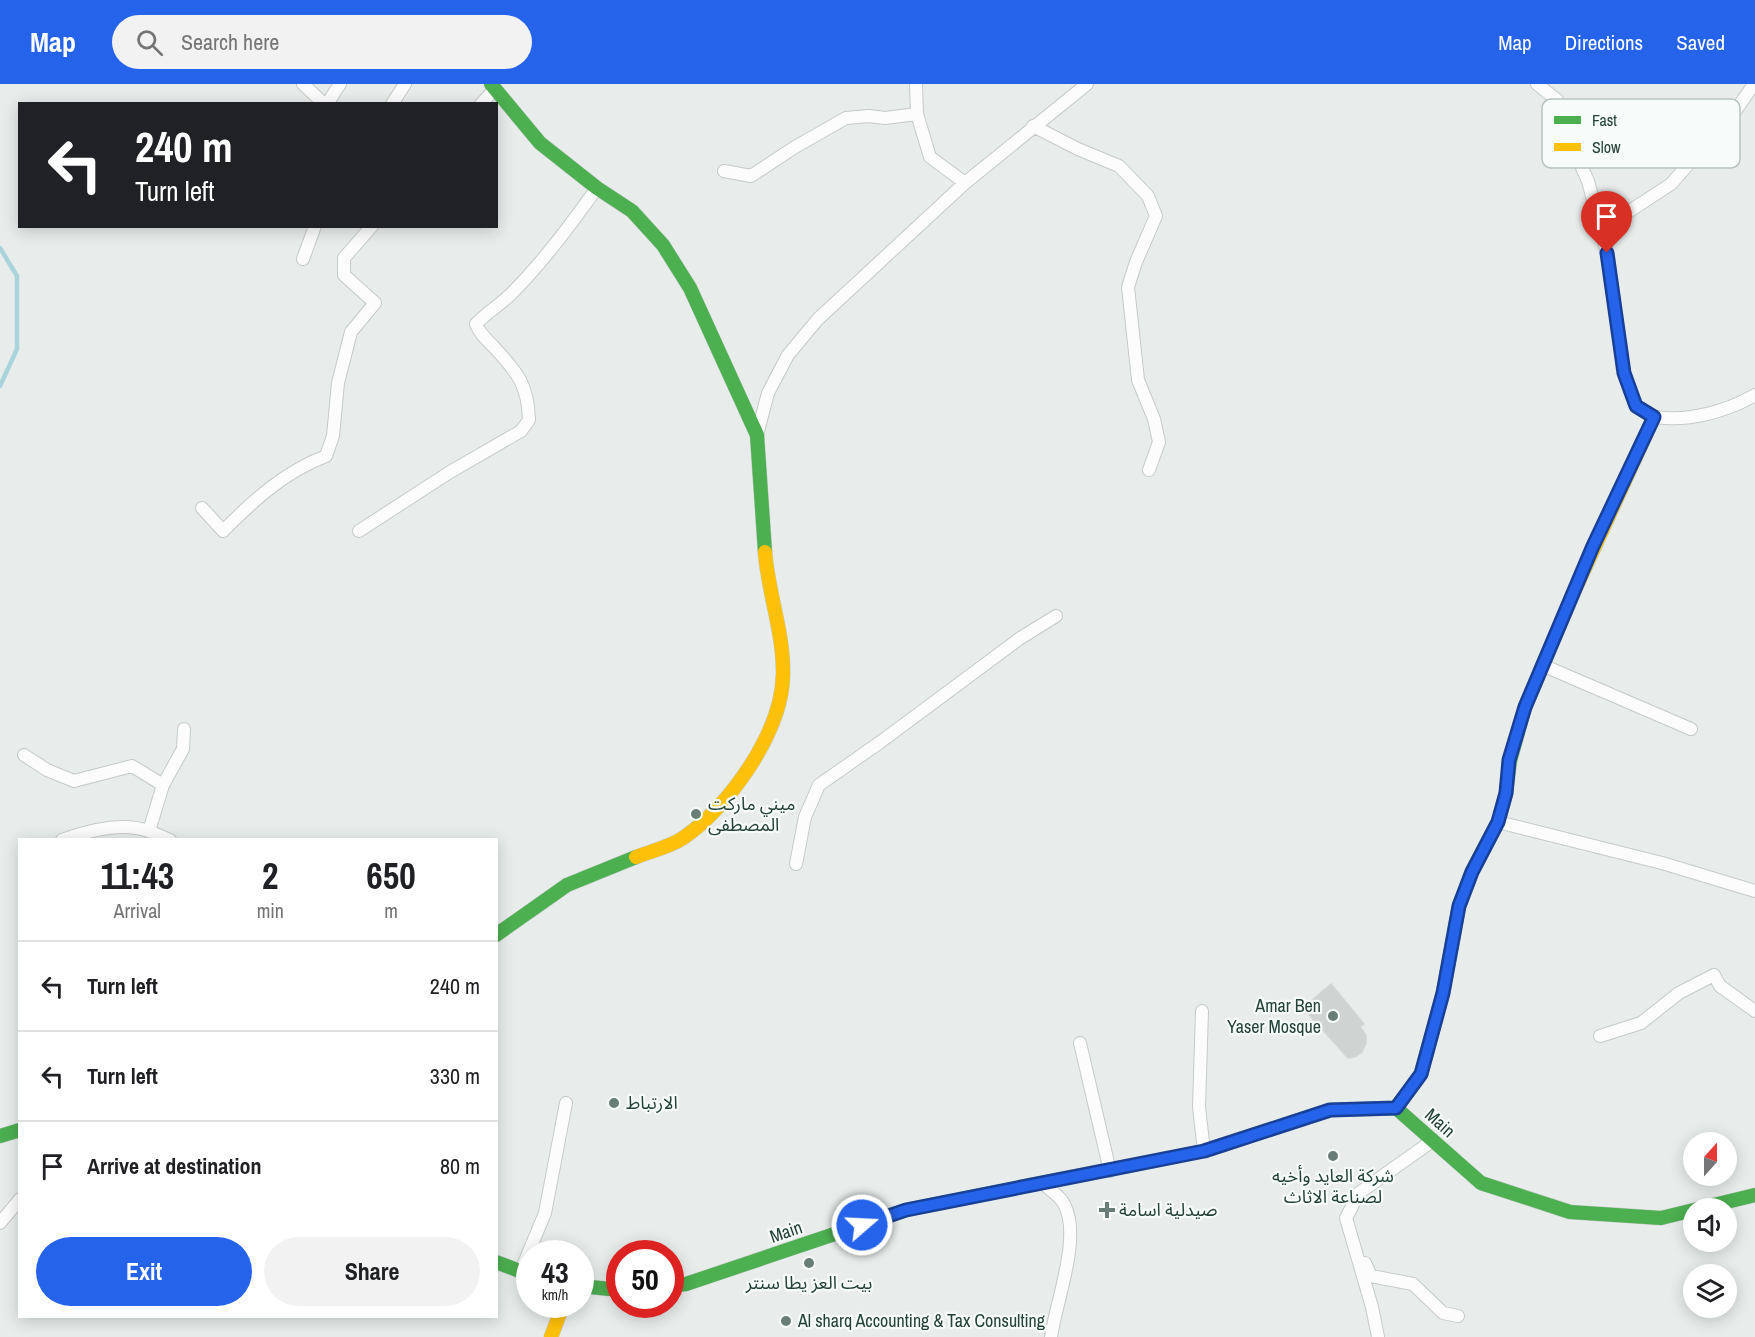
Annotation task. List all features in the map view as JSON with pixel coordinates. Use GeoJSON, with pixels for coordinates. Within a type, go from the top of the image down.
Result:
{"type":"FeatureCollection","features":[{"type":"Feature","properties":{"kind":"street"},"geometry":{"type":"LineString","coordinates":[[303,84],[323,102]]}},
{"type":"Feature","properties":{"kind":"street"},"geometry":{"type":"LineString","coordinates":[[326,102],[340,84]]}},
{"type":"Feature","properties":{"kind":"street"},"geometry":{"type":"LineString","coordinates":[[393,102],[405,84]]}},
{"type":"Feature","properties":{"kind":"street"},"geometry":{"type":"LineString","coordinates":[[916,84],[917,114],[930,157],[965,183]]}},
{"type":"Feature","properties":{"kind":"street"},"geometry":{"type":"LineString","coordinates":[[498,934],[567,885],[680,840],[694,830],[722,802],[745,774],[766,736],[778,702],[783,675],[780,639],[766,565],[757,435],[768,393],[788,355],[811,328],[965,183],[1087,84]]}},
{"type":"Feature","properties":{"kind":"street"},"geometry":{"type":"LineString","coordinates":[[1537,84],[1556,99]]}},
{"type":"Feature","properties":{"kind":"street"},"geometry":{"type":"LineString","coordinates":[[1740,104],[1754,84]]}},
{"type":"Feature","properties":{"kind":"street"},"geometry":{"type":"LineString","coordinates":[[482,102],[492,87],[540,143],[597,188],[632,211],[663,245],[690,288],[757,435]]}},
{"type":"Feature","properties":{"kind":"street"},"geometry":{"type":"LineString","coordinates":[[724,171],[751,176],[795,147],[846,118],[869,116],[885,118],[917,114]]}},
{"type":"Feature","properties":{"kind":"street"},"geometry":{"type":"LineString","coordinates":[[1033,126],[1078,149],[1119,166],[1148,196],[1156,216],[1128,286],[1138,380],[1154,419],[1159,442],[1149,470]]}},
{"type":"Feature","properties":{"kind":"street"},"geometry":{"type":"LineString","coordinates":[[1582,168],[1588,181],[1609,264],[1624,373],[1636,406],[1654,417],[1690,417],[1735,406],[1755,395]]}},
{"type":"Feature","properties":{"kind":"street"},"geometry":{"type":"LineString","coordinates":[[1600,227],[1616,220],[1671,184],[1685,168]]}},
{"type":"Feature","properties":{"kind":"street"},"geometry":{"type":"LineString","coordinates":[[359,531],[450,472],[520,431],[529,420],[529,398],[520,376],[480,333],[476,324],[488,311],[509,296],[550,252],[597,188]]}},
{"type":"Feature","properties":{"kind":"street"},"geometry":{"type":"LineString","coordinates":[[303,259],[314,228]]}},
{"type":"Feature","properties":{"kind":"street"},"geometry":{"type":"LineString","coordinates":[[202,508],[223,531],[266,489],[307,463],[326,456],[333,436],[338,383],[351,332],[375,303],[344,275],[344,258],[370,228]]}},
{"type":"Feature","properties":{"kind":"street"},"geometry":{"type":"LineString","coordinates":[[1396,1108],[1421,1074],[1443,993],[1459,906],[1472,872],[1498,822],[1516,734],[1542,665],[1593,546],[1654,417]]}},
{"type":"Feature","properties":{"kind":"street"},"geometry":{"type":"LineString","coordinates":[[796,864],[805,817],[819,785],[1019,639],[1056,616]]}},
{"type":"Feature","properties":{"kind":"street"},"geometry":{"type":"LineString","coordinates":[[1542,665],[1691,729]]}},
{"type":"Feature","properties":{"kind":"street"},"geometry":{"type":"LineString","coordinates":[[149,831],[163,785],[183,749],[184,729]]}},
{"type":"Feature","properties":{"kind":"street"},"geometry":{"type":"LineString","coordinates":[[24,755],[47,770],[74,780],[132,766],[163,785]]}},
{"type":"Feature","properties":{"kind":"street"},"geometry":{"type":"LineString","coordinates":[[1498,822],[1662,863],[1755,891]]}},
{"type":"Feature","properties":{"kind":"street"},"geometry":{"type":"LineString","coordinates":[[68,838],[118,827],[149,831],[165,838]]}},
{"type":"Feature","properties":{"kind":"street"},"geometry":{"type":"LineString","coordinates":[[1600,1036],[1641,1023],[1679,993],[1714,975],[1720,986],[1755,1011]]}},
{"type":"Feature","properties":{"kind":"street"},"geometry":{"type":"LineString","coordinates":[[1202,1011],[1199,1107],[1204,1151]]}},
{"type":"Feature","properties":{"kind":"street"},"geometry":{"type":"LineString","coordinates":[[1080,1044],[1110,1171]]}},
{"type":"Feature","properties":{"kind":"street"},"geometry":{"type":"LineString","coordinates":[[536,1240],[545,1213],[566,1103]]}},
{"type":"Feature","properties":{"kind":"street","name":"Main"},"geometry":{"type":"LineString","coordinates":[[684,1284],[906,1210],[1204,1151],[1330,1110],[1396,1108],[1481,1183],[1570,1212],[1661,1218],[1683,1212]]}},
{"type":"Feature","properties":{"kind":"street"},"geometry":{"type":"LineString","coordinates":[[0,1136],[18,1131]]}},
{"type":"Feature","properties":{"kind":"street"},"geometry":{"type":"LineString","coordinates":[[1378,1337],[1372,1307],[1346,1218],[1359,1193],[1432,1141]]}},
{"type":"Feature","properties":{"kind":"street"},"geometry":{"type":"LineString","coordinates":[[1044,1184],[1064,1203],[1070,1222],[1069,1255],[1051,1337]]}},
{"type":"Feature","properties":{"kind":"street","name":"Main"},"geometry":{"type":"LineString","coordinates":[[1737,1199],[1755,1195]]}},
{"type":"Feature","properties":{"kind":"street"},"geometry":{"type":"LineString","coordinates":[[0,1223],[18,1201]]}},
{"type":"Feature","properties":{"kind":"street"},"geometry":{"type":"LineString","coordinates":[[1346,1218],[1371,1276],[1413,1284],[1443,1313],[1458,1317]]}},
{"type":"Feature","properties":{"kind":"street"},"geometry":{"type":"LineString","coordinates":[[498,1263],[516,1270]]}},
{"type":"Feature","properties":{"kind":"street"},"geometry":{"type":"LineString","coordinates":[[551,1337],[558,1318]]}},
{"type":"Feature","properties":{"kind":"building","name":"Amar Ben Yaser Mosque"},"geometry":{"type":"Polygon","coordinates":[[[1331,984],[1364,1024],[1360,1027],[1366,1035],[1366,1043],[1362,1052],[1355,1057],[1348,1058],[1303,1008],[1331,984]]]}},
{"type":"Feature","properties":{"kind":"waterway"},"geometry":{"type":"LineString","coordinates":[[0,248],[17,276],[17,349],[0,386]]}},
{"type":"Feature","properties":{"kind":"traffic: fast"},"geometry":{"type":"LineString","coordinates":[[491,84],[540,143],[597,188],[632,211],[663,245],[690,288],[757,435],[765,552]]}},
{"type":"Feature","properties":{"kind":"traffic: fast"},"geometry":{"type":"LineString","coordinates":[[1396,1108],[1421,1074],[1443,993],[1459,906],[1472,871],[1498,822],[1506,793],[1510,761],[1525,707],[1573,594]]}},
{"type":"Feature","properties":{"kind":"traffic: fast"},"geometry":{"type":"LineString","coordinates":[[498,934],[567,885],[636,857]]}},
{"type":"Feature","properties":{"kind":"traffic: fast"},"geometry":{"type":"LineString","coordinates":[[1265,1131],[1330,1110],[1396,1108],[1481,1183],[1570,1212],[1661,1218],[1683,1213]]}},
{"type":"Feature","properties":{"kind":"traffic: fast"},"geometry":{"type":"LineString","coordinates":[[0,1136],[18,1131]]}},
{"type":"Feature","properties":{"kind":"traffic: fast"},"geometry":{"type":"LineString","coordinates":[[684,1284],[906,1210],[1071,1177]]}},
{"type":"Feature","properties":{"kind":"traffic: fast"},"geometry":{"type":"LineString","coordinates":[[1737,1199],[1755,1195]]}},
{"type":"Feature","properties":{"kind":"traffic: fast"},"geometry":{"type":"LineString","coordinates":[[498,1263],[516,1270]]}},
{"type":"Feature","properties":{"kind":"traffic: fast"},"geometry":{"type":"LineString","coordinates":[[594,1287],[606,1289]]}},
{"type":"Feature","properties":{"kind":"traffic: slow"},"geometry":{"type":"LineString","coordinates":[[1573,594],[1654,417]]}},
{"type":"Feature","properties":{"kind":"traffic: slow"},"geometry":{"type":"LineString","coordinates":[[636,857],[683,838],[718,807],[750,766],[773,720],[780,697],[783,659],[765,552]]}},
{"type":"Feature","properties":{"kind":"traffic: slow"},"geometry":{"type":"LineString","coordinates":[[1071,1177],[1204,1151],[1265,1131]]}},
{"type":"Feature","properties":{"kind":"traffic: slow"},"geometry":{"type":"LineString","coordinates":[[551,1337],[558,1318]]}},
{"type":"Feature","properties":{"kind":"place","name":"ميني ماركت المصطفى"},"geometry":{"type":"Point","coordinates":[696,814]}},
{"type":"Feature","properties":{"kind":"place","name":"Amar Ben Yaser Mosque"},"geometry":{"type":"Point","coordinates":[1333,1016]}},
{"type":"Feature","properties":{"kind":"place","name":"الارتباط"},"geometry":{"type":"Point","coordinates":[614,1103]}},
{"type":"Feature","properties":{"kind":"place","name":"شركة العايد وأخيه لصناعة الاثاث"},"geometry":{"type":"Point","coordinates":[1333,1156]}},
{"type":"Feature","properties":{"kind":"place","name":"صيدلية اسامة"},"geometry":{"type":"Point","coordinates":[1107,1210]}},
{"type":"Feature","properties":{"kind":"place","name":"بيت العز يطا سنتر"},"geometry":{"type":"Point","coordinates":[809,1263]}},
{"type":"Feature","properties":{"kind":"place","name":"Al sharq Accounting & Tax Consulting"},"geometry":{"type":"Point","coordinates":[786,1321]}},
{"type":"Feature","properties":{"kind":"route"},"geometry":{"type":"LineString","coordinates":[[862,1225],[906,1210],[1204,1151],[1330,1110],[1396,1108],[1421,1074],[1443,993],[1459,906],[1472,872],[1498,822],[1506,793],[1509,760],[1525,707],[1566,606],[1654,417],[1636,406],[1624,373],[1607,253]]}}]}
